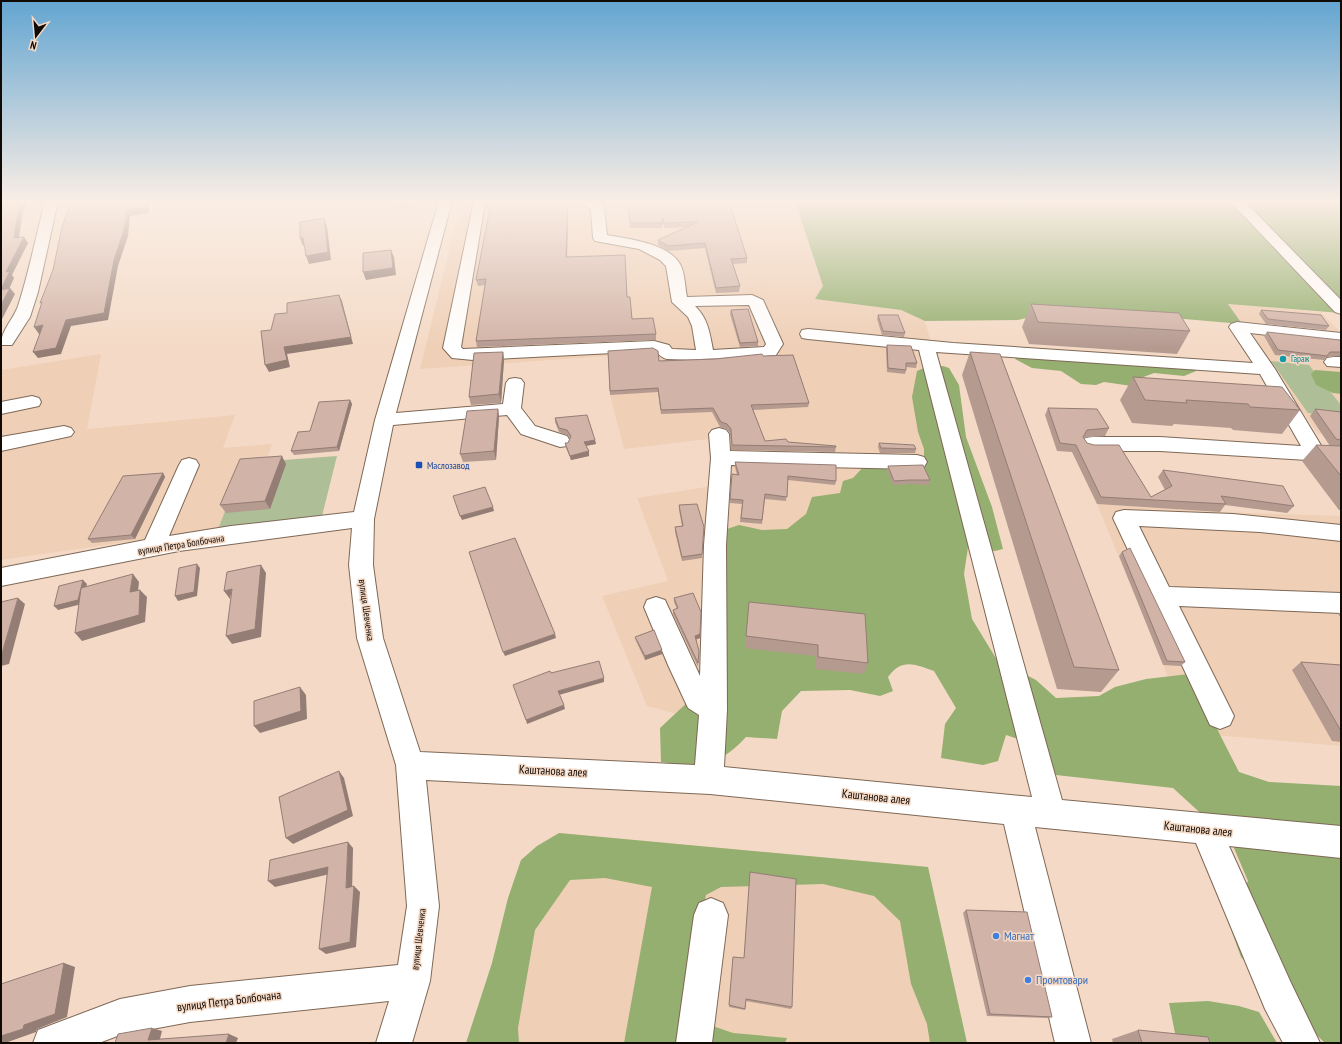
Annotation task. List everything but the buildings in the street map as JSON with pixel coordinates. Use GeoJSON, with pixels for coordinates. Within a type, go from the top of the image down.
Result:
{"type":"FeatureCollection","features":[{"type":"Feature","properties":{"kind":"street"},"geometry":{"type":"LineString","coordinates":[[6,341],[22,317],[40,250]]}},
{"type":"Feature","properties":{"kind":"street","name":"вулиця Шевченка"},"geometry":{"type":"LineString","coordinates":[[394,1043],[413,981],[423,906],[410,765],[370,638],[361,565],[363,519],[386,420],[447,250]]}},
{"type":"Feature","properties":{"kind":"street"},"geometry":{"type":"LineString","coordinates":[[459,250],[452,348],[458,354],[473,356],[654,346],[663,349],[667,354],[754,354],[770,351],[775,344],[757,303],[752,300],[680,302]]}},
{"type":"Feature","properties":{"kind":"street"},"geometry":{"type":"LineString","coordinates":[[652,250],[673,265],[680,302],[695,315],[705,355]]}},
{"type":"Feature","properties":{"kind":"street"},"geometry":{"type":"LineString","coordinates":[[1283,250],[1341,309]]}},
{"type":"Feature","properties":{"kind":"street"},"geometry":{"type":"LineString","coordinates":[[1316,454],[1266,369],[1237,327],[1339,340]]}},
{"type":"Feature","properties":{"kind":"street"},"geometry":{"type":"LineString","coordinates":[[808,334],[926,345],[1266,369]]}},
{"type":"Feature","properties":{"kind":"street"},"geometry":{"type":"LineString","coordinates":[[926,345],[1051,814]]}},
{"type":"Feature","properties":{"kind":"street"},"geometry":{"type":"LineString","coordinates":[[515,383],[512,409],[528,430],[560,441]]}},
{"type":"Feature","properties":{"kind":"street"},"geometry":{"type":"LineString","coordinates":[[1,408],[32,402]]}},
{"type":"Feature","properties":{"kind":"street"},"geometry":{"type":"LineString","coordinates":[[386,420],[512,409]]}},
{"type":"Feature","properties":{"kind":"street"},"geometry":{"type":"LineString","coordinates":[[1,444],[64,432]]}},
{"type":"Feature","properties":{"kind":"street"},"geometry":{"type":"LineString","coordinates":[[1090,444],[1160,444],[1341,455]]}},
{"type":"Feature","properties":{"kind":"street"},"geometry":{"type":"LineString","coordinates":[[710,780],[709,756],[713,710],[715,545],[720,446],[917,462]]}},
{"type":"Feature","properties":{"kind":"street"},"geometry":{"type":"LineString","coordinates":[[153,547],[189,465]]}},
{"type":"Feature","properties":{"kind":"street"},"geometry":{"type":"LineString","coordinates":[[1220,716],[1124,518],[1215,521],[1303,528],[1341,533]]}},
{"type":"Feature","properties":{"kind":"street","name":"вулиця Петра Болбочана"},"geometry":{"type":"LineString","coordinates":[[1,577],[79,563],[153,547],[274,529],[363,519]]}},
{"type":"Feature","properties":{"kind":"street"},"geometry":{"type":"LineString","coordinates":[[1161,596],[1341,603]]}},
{"type":"Feature","properties":{"kind":"street"},"geometry":{"type":"LineString","coordinates":[[656,608],[698,699],[713,710]]}},
{"type":"Feature","properties":{"kind":"street","name":"Каштанова алея"},"geometry":{"type":"LineString","coordinates":[[410,765],[710,780],[1206,830],[1341,842]]}},
{"type":"Feature","properties":{"kind":"street"},"geometry":{"type":"LineString","coordinates":[[1016,811],[1074,1043]]}},
{"type":"Feature","properties":{"kind":"street"},"geometry":{"type":"LineString","coordinates":[[1206,830],[1278,996],[1302,1043]]}},
{"type":"Feature","properties":{"kind":"street"},"geometry":{"type":"LineString","coordinates":[[694,1043],[711,914]]}},
{"type":"Feature","properties":{"kind":"street","name":"вулиця Петра Болбочана"},"geometry":{"type":"LineString","coordinates":[[50,1043],[120,1017],[190,1004],[413,981]]}},
{"type":"Feature","properties":{"kind":"shaded area"},"geometry":{"type":"Polygon","coordinates":[[[449,250],[811,250],[823,286],[815,299],[901,310],[925,321],[988,555],[947,556],[697,719],[647,706],[602,596],[668,581],[637,498],[712,486],[708,439],[624,449],[610,395],[608,356],[420,369],[449,250]]]}},
{"type":"Feature","properties":{"kind":"shaded area"},"geometry":{"type":"Polygon","coordinates":[[[1227,304],[1321,312],[1341,333],[1341,436],[1318,434],[1227,304]]]}},
{"type":"Feature","properties":{"kind":"shaded area"},"geometry":{"type":"Polygon","coordinates":[[[101,354],[87,429],[235,415],[223,448],[272,444],[266,461],[244,463],[218,529],[1,560],[1,370],[101,354]]]}},
{"type":"Feature","properties":{"kind":"shaded area"},"geometry":{"type":"Polygon","coordinates":[[[1097,504],[1220,512],[1341,516],[1341,746],[1191,733],[1097,504]]]}},
{"type":"Feature","properties":{"kind":"shaded area"},"geometry":{"type":"Polygon","coordinates":[[[559,833],[928,867],[967,1043],[481,1043],[559,833]]]}},
{"type":"Feature","properties":{"kind":"green space"},"geometry":{"type":"Polygon","coordinates":[[[811,250],[1341,250],[1341,313],[1228,304],[1242,324],[1173,318],[1054,311],[1018,320],[925,321],[901,310],[815,299],[823,286],[811,250]]]}},
{"type":"Feature","properties":{"kind":"green space"},"geometry":{"type":"Polygon","coordinates":[[[1018,355],[1188,362],[1196,371],[1184,376],[1154,373],[1138,379],[1139,387],[1104,382],[1096,385],[1081,384],[1061,371],[1032,368],[1015,359],[1018,355]]]}},
{"type":"Feature","properties":{"kind":"green space"},"geometry":{"type":"Polygon","coordinates":[[[1271,361],[1309,365],[1341,405],[1341,416],[1308,413],[1271,361]]]}},
{"type":"Feature","properties":{"kind":"green space"},"geometry":{"type":"Polygon","coordinates":[[[943,366],[949,368],[959,385],[966,437],[992,507],[1003,549],[995,551],[968,547],[964,574],[972,619],[997,660],[1036,680],[1056,698],[1099,696],[1115,687],[1146,679],[1189,674],[1239,772],[1269,782],[1341,786],[1341,1043],[1325,1043],[1284,1004],[1241,957],[1228,921],[1248,881],[1231,841],[1173,788],[1056,775],[1041,747],[1006,735],[998,761],[983,765],[941,758],[945,724],[956,708],[934,671],[909,664],[898,667],[888,677],[893,691],[880,696],[850,690],[801,691],[782,711],[777,739],[746,737],[727,754],[707,763],[674,764],[661,762],[660,728],[707,684],[721,531],[739,525],[762,530],[787,529],[806,514],[812,497],[840,493],[843,481],[853,478],[864,466],[924,471],[924,449],[918,432],[912,397],[917,371],[924,368],[943,366]]]}},
{"type":"Feature","properties":{"kind":"green space"},"geometry":{"type":"Polygon","coordinates":[[[1315,370],[1341,372],[1341,394],[1333,393],[1316,385],[1311,374],[1315,370]]]}},
{"type":"Feature","properties":{"kind":"green space"},"geometry":{"type":"Polygon","coordinates":[[[337,456],[322,516],[218,529],[244,463],[337,456]]]}},
{"type":"Feature","properties":{"kind":"green space"},"geometry":{"type":"Polygon","coordinates":[[[559,833],[928,867],[967,1043],[930,1043],[927,1024],[911,984],[900,921],[874,896],[823,884],[721,887],[706,895],[681,1015],[733,1033],[787,1038],[785,1043],[624,1043],[652,887],[605,878],[570,880],[535,930],[518,1028],[519,1043],[466,1043],[492,963],[508,898],[521,860],[537,846],[559,833]]]}},
{"type":"Feature","properties":{"kind":"green space"},"geometry":{"type":"Polygon","coordinates":[[[1208,1001],[1239,1006],[1259,1012],[1277,1043],[1177,1043],[1169,1003],[1208,1001]]]}},
{"type":"Feature","properties":{"kind":"place","name":"Гараж"},"geometry":{"type":"Point","coordinates":[1283,359]}},
{"type":"Feature","properties":{"kind":"place","name":"Маслозавод"},"geometry":{"type":"Point","coordinates":[419,465]}},
{"type":"Feature","properties":{"kind":"place","name":"Магнат"},"geometry":{"type":"Point","coordinates":[996,936]}},
{"type":"Feature","properties":{"kind":"place","name":"Промтовари"},"geometry":{"type":"Point","coordinates":[1028,980]}}]}
